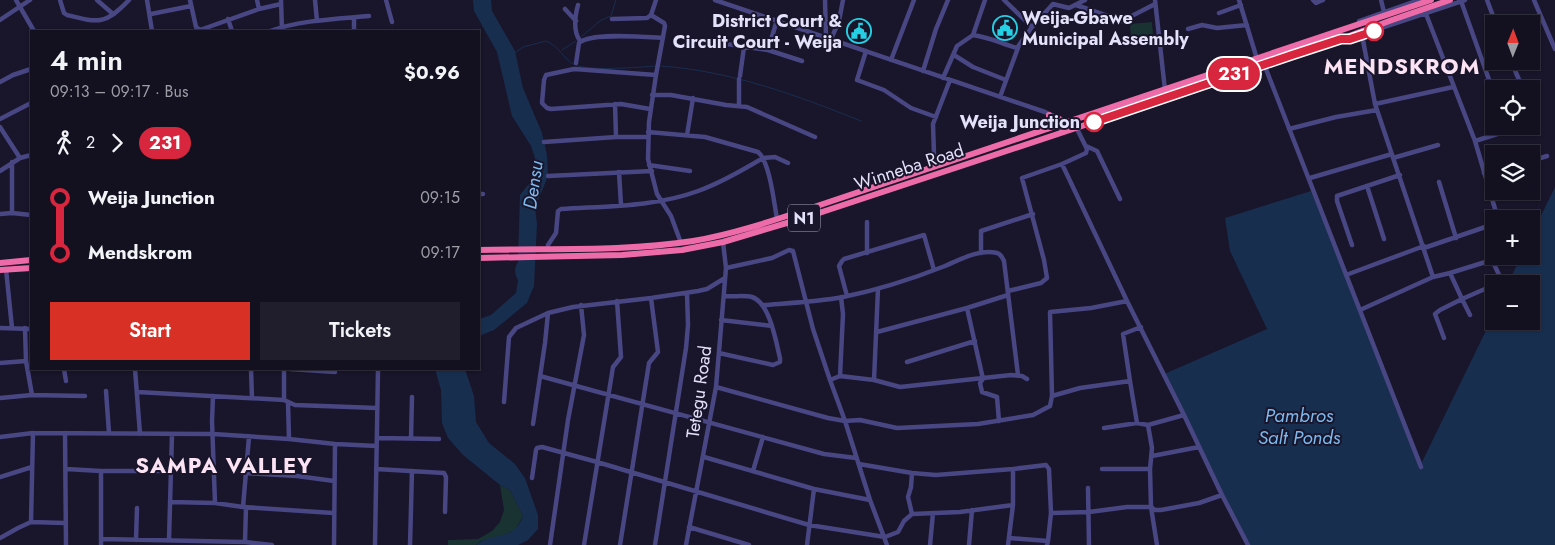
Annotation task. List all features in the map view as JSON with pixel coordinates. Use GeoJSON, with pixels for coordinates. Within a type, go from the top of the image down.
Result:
{"type":"FeatureCollection","features":[{"type":"Feature","properties":{"kind":"highway","name":"Winneba Road"},"geometry":{"type":"LineString","coordinates":[[480,250],[545,247],[622,248],[681,243],[723,234],[777,219],[936,166],[952,164],[1058,129],[1071,122],[1431,0]]}},
{"type":"Feature","properties":{"kind":"highway","name":"Winneba Road"},"geometry":{"type":"LineString","coordinates":[[480,258],[622,255],[669,251],[723,242],[797,220],[1046,129],[1076,127],[1341,39],[1450,0]]}},
{"type":"Feature","properties":{"kind":"highway"},"geometry":{"type":"LineString","coordinates":[[1219,71],[1220,75],[1224,78]]}},
{"type":"Feature","properties":{"kind":"highway"},"geometry":{"type":"LineString","coordinates":[[1046,129],[1051,115],[1062,121],[1071,122]]}},
{"type":"Feature","properties":{"kind":"highway"},"geometry":{"type":"LineString","coordinates":[[0,263],[30,260]]}},
{"type":"Feature","properties":{"kind":"highway"},"geometry":{"type":"LineString","coordinates":[[3,270],[30,268]]}},
{"type":"Feature","properties":{"kind":"street"},"geometry":{"type":"LineString","coordinates":[[16,0],[33,30]]}},
{"type":"Feature","properties":{"kind":"street"},"geometry":{"type":"LineString","coordinates":[[0,20],[30,0]]}},
{"type":"Feature","properties":{"kind":"street"},"geometry":{"type":"LineString","coordinates":[[60,0],[67,15],[91,22],[104,20],[129,0]]}},
{"type":"Feature","properties":{"kind":"street"},"geometry":{"type":"LineString","coordinates":[[97,0],[113,14]]}},
{"type":"Feature","properties":{"kind":"street"},"geometry":{"type":"LineString","coordinates":[[147,0],[152,30]]}},
{"type":"Feature","properties":{"kind":"street"},"geometry":{"type":"LineString","coordinates":[[190,0],[197,30],[202,30],[281,2],[282,29],[317,21],[369,16]]}},
{"type":"Feature","properties":{"kind":"street"},"geometry":{"type":"LineString","coordinates":[[257,0],[259,10]]}},
{"type":"Feature","properties":{"kind":"street"},"geometry":{"type":"LineString","coordinates":[[315,0],[317,21]]}},
{"type":"Feature","properties":{"kind":"street"},"geometry":{"type":"LineString","coordinates":[[386,0],[392,22]]}},
{"type":"Feature","properties":{"kind":"street"},"geometry":{"type":"LineString","coordinates":[[651,16],[656,0]]}},
{"type":"Feature","properties":{"kind":"street"},"geometry":{"type":"LineString","coordinates":[[715,0],[1051,115],[1058,129]]}},
{"type":"Feature","properties":{"kind":"street"},"geometry":{"type":"LineString","coordinates":[[825,0],[829,38]]}},
{"type":"Feature","properties":{"kind":"street"},"geometry":{"type":"LineString","coordinates":[[829,38],[839,21],[843,0]]}},
{"type":"Feature","properties":{"kind":"street"},"geometry":{"type":"LineString","coordinates":[[891,60],[914,0]]}},
{"type":"Feature","properties":{"kind":"street"},"geometry":{"type":"LineString","coordinates":[[923,71],[936,29],[948,0]]}},
{"type":"Feature","properties":{"kind":"street"},"geometry":{"type":"LineString","coordinates":[[943,78],[957,46],[973,35],[985,0]]}},
{"type":"Feature","properties":{"kind":"street"},"geometry":{"type":"LineString","coordinates":[[1004,0],[1032,27]]}},
{"type":"Feature","properties":{"kind":"street"},"geometry":{"type":"LineString","coordinates":[[1000,97],[1017,48],[1052,2],[1066,8],[1076,6],[1085,0]]}},
{"type":"Feature","properties":{"kind":"street"},"geometry":{"type":"LineString","coordinates":[[1313,0],[1316,3],[1323,0]]}},
{"type":"Feature","properties":{"kind":"street"},"geometry":{"type":"LineString","coordinates":[[1381,0],[1384,12]]}},
{"type":"Feature","properties":{"kind":"street"},"geometry":{"type":"LineString","coordinates":[[1337,32],[1349,25],[1419,0]]}},
{"type":"Feature","properties":{"kind":"street"},"geometry":{"type":"LineString","coordinates":[[1486,0],[1492,15]]}},
{"type":"Feature","properties":{"kind":"street"},"geometry":{"type":"LineString","coordinates":[[1534,0],[1555,49]]}},
{"type":"Feature","properties":{"kind":"street"},"geometry":{"type":"LineString","coordinates":[[1341,39],[1350,39],[1463,1],[1485,69]]}},
{"type":"Feature","properties":{"kind":"street"},"geometry":{"type":"LineString","coordinates":[[1076,6],[1122,21],[1155,2],[1165,90]]}},
{"type":"Feature","properties":{"kind":"street"},"geometry":{"type":"LineString","coordinates":[[1220,13],[1240,3],[1257,59]]}},
{"type":"Feature","properties":{"kind":"street"},"geometry":{"type":"LineString","coordinates":[[576,63],[580,41],[576,34],[578,5]]}},
{"type":"Feature","properties":{"kind":"street"},"geometry":{"type":"LineString","coordinates":[[150,14],[191,6]]}},
{"type":"Feature","properties":{"kind":"street"},"geometry":{"type":"LineString","coordinates":[[565,9],[576,21]]}},
{"type":"Feature","properties":{"kind":"street"},"geometry":{"type":"LineString","coordinates":[[1426,14],[1475,141],[1495,210]]}},
{"type":"Feature","properties":{"kind":"street"},"geometry":{"type":"LineString","coordinates":[[612,19],[647,18],[651,16],[664,23],[650,109],[648,132],[650,165],[654,186],[671,216],[681,243]]}},
{"type":"Feature","properties":{"kind":"street"},"geometry":{"type":"LineString","coordinates":[[354,18],[354,30]]}},
{"type":"Feature","properties":{"kind":"street"},"geometry":{"type":"LineString","coordinates":[[228,20],[232,30]]}},
{"type":"Feature","properties":{"kind":"street"},"geometry":{"type":"LineString","coordinates":[[768,50],[777,20]]}},
{"type":"Feature","properties":{"kind":"street"},"geometry":{"type":"LineString","coordinates":[[1188,29],[1202,24],[1217,28],[1247,25]]}},
{"type":"Feature","properties":{"kind":"street"},"geometry":{"type":"LineString","coordinates":[[973,35],[987,36],[1017,48]]}},
{"type":"Feature","properties":{"kind":"street"},"geometry":{"type":"LineString","coordinates":[[1362,35],[1375,104],[1433,277]]}},
{"type":"Feature","properties":{"kind":"street"},"geometry":{"type":"LineString","coordinates":[[580,41],[608,36],[663,38]]}},
{"type":"Feature","properties":{"kind":"street"},"geometry":{"type":"LineString","coordinates":[[706,40],[768,50],[802,61]]}},
{"type":"Feature","properties":{"kind":"street"},"geometry":{"type":"LineString","coordinates":[[739,106],[744,47]]}},
{"type":"Feature","properties":{"kind":"street"},"geometry":{"type":"LineString","coordinates":[[866,51],[857,80],[884,90],[911,108],[936,116]]}},
{"type":"Feature","properties":{"kind":"street"},"geometry":{"type":"LineString","coordinates":[[954,55],[973,66],[1006,80]]}},
{"type":"Feature","properties":{"kind":"street"},"geometry":{"type":"LineString","coordinates":[[1264,64],[1421,467]]}},
{"type":"Feature","properties":{"kind":"street"},"geometry":{"type":"LineString","coordinates":[[0,82],[30,69]]}},
{"type":"Feature","properties":{"kind":"street"},"geometry":{"type":"LineString","coordinates":[[650,109],[626,104],[557,109],[547,108],[542,103],[544,80],[546,75],[574,69],[656,75]]}},
{"type":"Feature","properties":{"kind":"street"},"geometry":{"type":"LineString","coordinates":[[936,166],[933,126],[950,80]]}},
{"type":"Feature","properties":{"kind":"street"},"geometry":{"type":"LineString","coordinates":[[1375,104],[1453,87]]}},
{"type":"Feature","properties":{"kind":"street"},"geometry":{"type":"LineString","coordinates":[[652,95],[670,95],[739,106],[760,112],[815,137]]}},
{"type":"Feature","properties":{"kind":"street"},"geometry":{"type":"LineString","coordinates":[[687,135],[693,98]]}},
{"type":"Feature","properties":{"kind":"street"},"geometry":{"type":"LineString","coordinates":[[0,120],[30,104]]}},
{"type":"Feature","properties":{"kind":"street"},"geometry":{"type":"LineString","coordinates":[[615,104],[616,137]]}},
{"type":"Feature","properties":{"kind":"street"},"geometry":{"type":"LineString","coordinates":[[1289,129],[1328,118],[1377,110]]}},
{"type":"Feature","properties":{"kind":"street"},"geometry":{"type":"LineString","coordinates":[[0,127],[20,158]]}},
{"type":"Feature","properties":{"kind":"street"},"geometry":{"type":"LineString","coordinates":[[877,332],[967,308],[1041,283],[1047,278],[1033,214],[1022,178],[1062,164],[1086,153],[1085,146],[1076,127]]}},
{"type":"Feature","properties":{"kind":"street"},"geometry":{"type":"LineString","coordinates":[[648,132],[699,136],[758,152],[763,158],[769,177],[777,219]]}},
{"type":"Feature","properties":{"kind":"street"},"geometry":{"type":"LineString","coordinates":[[1475,141],[1494,135]]}},
{"type":"Feature","properties":{"kind":"street"},"geometry":{"type":"LineString","coordinates":[[544,142],[616,137],[648,138]]}},
{"type":"Feature","properties":{"kind":"street"},"geometry":{"type":"LineString","coordinates":[[1310,178],[1438,145]]}},
{"type":"Feature","properties":{"kind":"street"},"geometry":{"type":"LineString","coordinates":[[1085,146],[1098,151],[1120,199]]}},
{"type":"Feature","properties":{"kind":"street"},"geometry":{"type":"LineString","coordinates":[[0,171],[12,162],[30,154]]}},
{"type":"Feature","properties":{"kind":"street"},"geometry":{"type":"LineString","coordinates":[[1540,158],[1548,156]]}},
{"type":"Feature","properties":{"kind":"street"},"geometry":{"type":"LineString","coordinates":[[545,247],[556,233],[558,211],[561,208],[621,206],[661,200],[699,191],[763,158],[775,157],[788,162]]}},
{"type":"Feature","properties":{"kind":"street"},"geometry":{"type":"LineString","coordinates":[[12,162],[12,214]]}},
{"type":"Feature","properties":{"kind":"street"},"geometry":{"type":"LineString","coordinates":[[1062,164],[1127,301],[1248,545]]}},
{"type":"Feature","properties":{"kind":"street"},"geometry":{"type":"LineString","coordinates":[[650,165],[690,171]]}},
{"type":"Feature","properties":{"kind":"street"},"geometry":{"type":"LineString","coordinates":[[548,176],[652,171]]}},
{"type":"Feature","properties":{"kind":"street"},"geometry":{"type":"LineString","coordinates":[[619,172],[621,206]]}},
{"type":"Feature","properties":{"kind":"street"},"geometry":{"type":"LineString","coordinates":[[1352,245],[1337,196],[1400,175]]}},
{"type":"Feature","properties":{"kind":"street"},"geometry":{"type":"LineString","coordinates":[[1439,182],[1456,238]]}},
{"type":"Feature","properties":{"kind":"street"},"geometry":{"type":"LineString","coordinates":[[1366,186],[1384,239]]}},
{"type":"Feature","properties":{"kind":"street"},"geometry":{"type":"LineString","coordinates":[[0,214],[30,215]]}},
{"type":"Feature","properties":{"kind":"street"},"geometry":{"type":"LineString","coordinates":[[981,253],[981,231],[1033,214]]}},
{"type":"Feature","properties":{"kind":"street"},"geometry":{"type":"LineString","coordinates":[[867,222],[867,253]]}},
{"type":"Feature","properties":{"kind":"street"},"geometry":{"type":"LineString","coordinates":[[1346,275],[1485,227]]}},
{"type":"Feature","properties":{"kind":"street"},"geometry":{"type":"LineString","coordinates":[[847,296],[840,263],[844,259],[924,234],[934,270]]}},
{"type":"Feature","properties":{"kind":"street","name":"Tetegu Road"},"geometry":{"type":"LineString","coordinates":[[686,545],[716,387],[726,268],[723,242]]}},
{"type":"Feature","properties":{"kind":"street"},"geometry":{"type":"LineString","coordinates":[[726,268],[772,258],[791,250],[793,251],[806,302],[830,380],[887,545]]}},
{"type":"Feature","properties":{"kind":"street"},"geometry":{"type":"LineString","coordinates":[[763,305],[806,302],[847,296],[878,289],[934,270],[964,257],[981,253],[996,253],[1002,256],[1004,261],[1018,375]]}},
{"type":"Feature","properties":{"kind":"street"},"geometry":{"type":"LineString","coordinates":[[1360,310],[1433,277],[1450,274],[1485,261]]}},
{"type":"Feature","properties":{"kind":"street"},"geometry":{"type":"LineString","coordinates":[[3,270],[12,328]]}},
{"type":"Feature","properties":{"kind":"street"},"geometry":{"type":"LineString","coordinates":[[1450,274],[1470,315]]}},
{"type":"Feature","properties":{"kind":"street"},"geometry":{"type":"LineString","coordinates":[[504,402],[508,348],[512,332],[516,328],[548,313],[581,305],[687,293],[707,289],[725,278]]}},
{"type":"Feature","properties":{"kind":"street"},"geometry":{"type":"LineString","coordinates":[[1444,338],[1435,314],[1462,298],[1485,288]]}},
{"type":"Feature","properties":{"kind":"street"},"geometry":{"type":"LineString","coordinates":[[874,380],[878,289]]}},
{"type":"Feature","properties":{"kind":"street"},"geometry":{"type":"LineString","coordinates":[[655,545],[686,348],[688,325],[687,293]]}},
{"type":"Feature","properties":{"kind":"street"},"geometry":{"type":"LineString","coordinates":[[719,353],[773,365],[780,362],[772,326],[763,305],[752,297],[724,296]]}},
{"type":"Feature","properties":{"kind":"street"},"geometry":{"type":"LineString","coordinates":[[840,376],[843,314],[841,297]]}},
{"type":"Feature","properties":{"kind":"street"},"geometry":{"type":"LineString","coordinates":[[620,545],[649,363],[658,352],[651,298]]}},
{"type":"Feature","properties":{"kind":"street"},"geometry":{"type":"LineString","coordinates":[[584,545],[613,367],[621,357],[617,301]]}},
{"type":"Feature","properties":{"kind":"street"},"geometry":{"type":"LineString","coordinates":[[716,387],[797,411],[845,421],[856,419],[900,428],[974,424],[1033,415],[1050,406],[1052,396],[1050,312],[1091,308],[1127,301]]}},
{"type":"Feature","properties":{"kind":"street"},"geometry":{"type":"LineString","coordinates":[[550,545],[568,420],[584,335],[581,305]]}},
{"type":"Feature","properties":{"kind":"street"},"geometry":{"type":"LineString","coordinates":[[967,308],[982,378],[980,383],[982,392],[997,397],[998,420]]}},
{"type":"Feature","properties":{"kind":"street"},"geometry":{"type":"LineString","coordinates":[[533,424],[548,328],[548,313]]}},
{"type":"Feature","properties":{"kind":"street"},"geometry":{"type":"LineString","coordinates":[[721,320],[772,326]]}},
{"type":"Feature","properties":{"kind":"street"},"geometry":{"type":"LineString","coordinates":[[1137,423],[1123,334],[1141,327]]}},
{"type":"Feature","properties":{"kind":"street"},"geometry":{"type":"LineString","coordinates":[[0,328],[30,329]]}},
{"type":"Feature","properties":{"kind":"street"},"geometry":{"type":"LineString","coordinates":[[25,328],[26,361],[32,395]]}},
{"type":"Feature","properties":{"kind":"street"},"geometry":{"type":"LineString","coordinates":[[907,362],[975,341]]}},
{"type":"Feature","properties":{"kind":"street"},"geometry":{"type":"LineString","coordinates":[[0,363],[26,361]]}},
{"type":"Feature","properties":{"kind":"street"},"geometry":{"type":"LineString","coordinates":[[64,370],[66,381]]}},
{"type":"Feature","properties":{"kind":"street"},"geometry":{"type":"LineString","coordinates":[[135,370],[140,434]]}},
{"type":"Feature","properties":{"kind":"street"},"geometry":{"type":"LineString","coordinates":[[251,370],[252,398]]}},
{"type":"Feature","properties":{"kind":"street"},"geometry":{"type":"LineString","coordinates":[[284,370],[289,439]]}},
{"type":"Feature","properties":{"kind":"street"},"geometry":{"type":"LineString","coordinates":[[305,370],[335,372]]}},
{"type":"Feature","properties":{"kind":"street"},"geometry":{"type":"LineString","coordinates":[[375,545],[378,370]]}},
{"type":"Feature","properties":{"kind":"street"},"geometry":{"type":"LineString","coordinates":[[830,380],[840,376],[874,380],[900,387],[1018,375],[1026,379]]}},
{"type":"Feature","properties":{"kind":"street"},"geometry":{"type":"LineString","coordinates":[[540,376],[824,454],[856,458]]}},
{"type":"Feature","properties":{"kind":"street"},"geometry":{"type":"LineString","coordinates":[[1052,396],[1080,388],[1130,382]]}},
{"type":"Feature","properties":{"kind":"street"},"geometry":{"type":"LineString","coordinates":[[106,391],[109,433]]}},
{"type":"Feature","properties":{"kind":"street"},"geometry":{"type":"LineString","coordinates":[[136,392],[252,398],[286,402],[295,405],[377,408]]}},
{"type":"Feature","properties":{"kind":"street"},"geometry":{"type":"LineString","coordinates":[[0,398],[32,395],[86,396]]}},
{"type":"Feature","properties":{"kind":"street"},"geometry":{"type":"LineString","coordinates":[[213,396],[215,503]]}},
{"type":"Feature","properties":{"kind":"street"},"geometry":{"type":"LineString","coordinates":[[410,438],[412,396]]}},
{"type":"Feature","properties":{"kind":"street"},"geometry":{"type":"LineString","coordinates":[[1104,428],[1137,423],[1148,425],[1184,415]]}},
{"type":"Feature","properties":{"kind":"street"},"geometry":{"type":"LineString","coordinates":[[1148,425],[1152,456],[1150,469],[1151,507],[1157,545]]}},
{"type":"Feature","properties":{"kind":"street"},"geometry":{"type":"LineString","coordinates":[[0,437],[33,433],[213,434],[377,446]]}},
{"type":"Feature","properties":{"kind":"street"},"geometry":{"type":"LineString","coordinates":[[31,522],[33,433]]}},
{"type":"Feature","properties":{"kind":"street"},"geometry":{"type":"LineString","coordinates":[[66,433],[66,545]]}},
{"type":"Feature","properties":{"kind":"street"},"geometry":{"type":"LineString","coordinates":[[169,540],[172,434]]}},
{"type":"Feature","properties":{"kind":"street"},"geometry":{"type":"LineString","coordinates":[[245,542],[245,474],[249,436]]}},
{"type":"Feature","properties":{"kind":"street"},"geometry":{"type":"LineString","coordinates":[[752,471],[763,437]]}},
{"type":"Feature","properties":{"kind":"street"},"geometry":{"type":"LineString","coordinates":[[377,438],[440,439]]}},
{"type":"Feature","properties":{"kind":"street"},"geometry":{"type":"LineString","coordinates":[[334,545],[335,444]]}},
{"type":"Feature","properties":{"kind":"street"},"geometry":{"type":"LineString","coordinates":[[532,478],[537,448],[542,447],[809,525],[885,537],[898,532],[904,521],[912,514],[1013,505]]}},
{"type":"Feature","properties":{"kind":"street"},"geometry":{"type":"LineString","coordinates":[[1152,456],[1199,447]]}},
{"type":"Feature","properties":{"kind":"street"},"geometry":{"type":"LineString","coordinates":[[704,457],[814,488],[870,500]]}},
{"type":"Feature","properties":{"kind":"street"},"geometry":{"type":"LineString","coordinates":[[859,464],[912,473],[950,474],[1048,466],[1051,513],[1048,543],[1009,538]]}},
{"type":"Feature","properties":{"kind":"street"},"geometry":{"type":"LineString","coordinates":[[0,477],[32,467]]}},
{"type":"Feature","properties":{"kind":"street"},"geometry":{"type":"LineString","coordinates":[[1102,468],[1150,469]]}},
{"type":"Feature","properties":{"kind":"street"},"geometry":{"type":"LineString","coordinates":[[66,469],[101,471],[170,470]]}},
{"type":"Feature","properties":{"kind":"street"},"geometry":{"type":"LineString","coordinates":[[376,469],[444,474],[446,477],[445,512]]}},
{"type":"Feature","properties":{"kind":"street"},"geometry":{"type":"LineString","coordinates":[[1008,545],[1013,505],[1014,469]]}},
{"type":"Feature","properties":{"kind":"street"},"geometry":{"type":"LineString","coordinates":[[101,471],[101,545]]}},
{"type":"Feature","properties":{"kind":"street"},"geometry":{"type":"LineString","coordinates":[[410,545],[412,471]]}},
{"type":"Feature","properties":{"kind":"street"},"geometry":{"type":"LineString","coordinates":[[912,473],[911,487],[908,495],[912,514]]}},
{"type":"Feature","properties":{"kind":"street"},"geometry":{"type":"LineString","coordinates":[[245,474],[297,476],[334,481]]}},
{"type":"Feature","properties":{"kind":"street"},"geometry":{"type":"LineString","coordinates":[[807,545],[814,488]]}},
{"type":"Feature","properties":{"kind":"street"},"geometry":{"type":"LineString","coordinates":[[1088,488],[1090,545]]}},
{"type":"Feature","properties":{"kind":"street"},"geometry":{"type":"LineString","coordinates":[[1051,513],[1089,512],[1127,507],[1151,507],[1155,510],[1161,510],[1199,503],[1222,495]]}},
{"type":"Feature","properties":{"kind":"street"},"geometry":{"type":"LineString","coordinates":[[171,502],[215,503],[333,513]]}},
{"type":"Feature","properties":{"kind":"street"},"geometry":{"type":"LineString","coordinates":[[136,540],[137,508]]}},
{"type":"Feature","properties":{"kind":"street"},"geometry":{"type":"LineString","coordinates":[[969,545],[972,510]]}},
{"type":"Feature","properties":{"kind":"street"},"geometry":{"type":"LineString","coordinates":[[930,545],[934,513]]}},
{"type":"Feature","properties":{"kind":"street"},"geometry":{"type":"LineString","coordinates":[[0,538],[31,522],[65,523]]}},
{"type":"Feature","properties":{"kind":"street"},"geometry":{"type":"LineString","coordinates":[[689,527],[749,545]]}},
{"type":"Feature","properties":{"kind":"street"},"geometry":{"type":"LineString","coordinates":[[102,538],[245,542],[272,545]]}},
{"type":"Feature","properties":{"kind":"green space"},"geometry":{"type":"Polygon","coordinates":[[[1152,22],[1153,35],[1131,37],[1130,24],[1152,22]]]}},
{"type":"Feature","properties":{"kind":"green space"},"geometry":{"type":"Polygon","coordinates":[[[500,485],[510,490],[523,516],[516,529],[507,534],[481,541],[476,545],[448,545],[448,540],[478,539],[492,531],[500,522],[504,510],[500,485]]]}},
{"type":"Feature","properties":{"kind":"water","name":"Densu"},"geometry":{"type":"Polygon","coordinates":[[[473,0],[491,0],[492,11],[515,51],[523,88],[542,133],[547,155],[548,176],[535,208],[537,224],[534,286],[527,303],[494,330],[480,336],[480,319],[491,315],[516,293],[518,280],[515,271],[518,262],[520,195],[528,185],[535,169],[535,158],[531,146],[512,116],[497,52],[474,11],[473,0]]]}},
{"type":"Feature","properties":{"kind":"water","name":"Pambros Salt Ponds"},"geometry":{"type":"Polygon","coordinates":[[[1555,187],[1555,545],[1246,545],[1162,375],[1267,329],[1230,251],[1225,218],[1311,191],[1422,462],[1486,330],[1540,330],[1540,275],[1512,275],[1517,265],[1540,265],[1540,218],[1555,187]]]}},
{"type":"Feature","properties":{"kind":"water"},"geometry":{"type":"Polygon","coordinates":[[[435,370],[465,370],[474,396],[476,422],[489,443],[515,464],[525,478],[538,515],[538,529],[528,540],[518,545],[476,545],[489,538],[514,530],[523,516],[510,490],[500,485],[463,455],[448,438],[442,423],[441,390],[435,370]]]}},
{"type":"Feature","properties":{"kind":"waterway"},"geometry":{"type":"LineString","coordinates":[[581,37],[601,20],[611,16],[616,0]]}},
{"type":"Feature","properties":{"kind":"waterway"},"geometry":{"type":"LineString","coordinates":[[515,53],[523,47],[546,41],[555,46],[573,64],[580,66],[590,68],[657,66]]}},
{"type":"Feature","properties":{"kind":"waterway"},"geometry":{"type":"LineString","coordinates":[[562,50],[576,41]]}},
{"type":"Feature","properties":{"kind":"waterway"},"geometry":{"type":"LineString","coordinates":[[661,66],[713,73],[738,79],[788,93],[861,121]]}},
{"type":"Feature","properties":{"kind":"bus line","name":"231"},"geometry":{"type":"LineString","coordinates":[[1094,122],[1341,39],[1350,39],[1374,31]]}},
{"type":"Feature","properties":{"kind":"place","name":"Weija-Gbawe Municipal Assembly"},"geometry":{"type":"Point","coordinates":[1005,28]}},
{"type":"Feature","properties":{"kind":"place","name":"District Court & Circuit Court - Weija"},"geometry":{"type":"Point","coordinates":[859,31]}},
{"type":"Feature","properties":{"kind":"place","name":"Weija Junction"},"geometry":{"type":"Point","coordinates":[1094,122]}},
{"type":"Feature","properties":{"kind":"district","name":"MENDSKROM"},"geometry":{"type":"Point","coordinates":[1402,66]}},
{"type":"Feature","properties":{"kind":"district","name":"SAMPA VALLEY"},"geometry":{"type":"Point","coordinates":[224,465]}}]}
